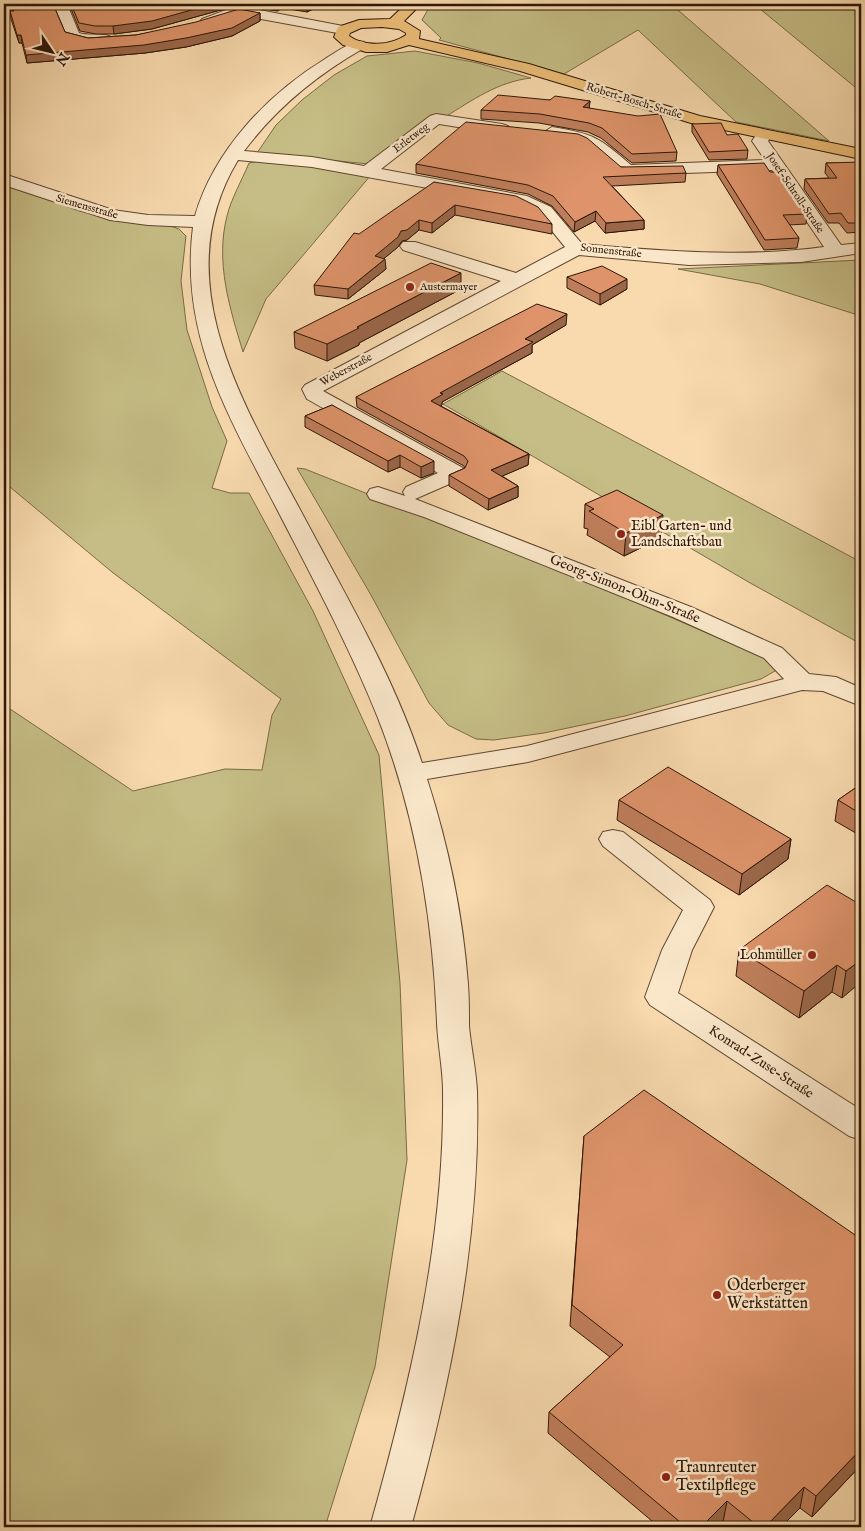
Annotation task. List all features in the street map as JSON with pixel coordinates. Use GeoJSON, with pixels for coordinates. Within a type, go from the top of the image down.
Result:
{"type":"FeatureCollection","features":[{"type":"Feature","properties":{"kind":"main road"},"geometry":{"type":"LineString","coordinates":[[393,24],[414,4]]}},
{"type":"Feature","properties":{"kind":"main road"},"geometry":{"type":"LineString","coordinates":[[359,24],[393,24],[413,31],[414,34],[409,41],[393,46],[359,46],[340,37],[343,30],[359,24]]}},
{"type":"Feature","properties":{"kind":"main road","name":"Robert-Bosch-Straße"},"geometry":{"type":"LineString","coordinates":[[409,41],[515,65],[662,110],[764,135],[861,154]]}},
{"type":"Feature","properties":{"kind":"street"},"geometry":{"type":"LineString","coordinates":[[60,4],[73,36],[91,40],[117,38]]}},
{"type":"Feature","properties":{"kind":"street"},"geometry":{"type":"LineString","coordinates":[[213,4],[343,30]]}},
{"type":"Feature","properties":{"kind":"street"},"geometry":{"type":"LineString","coordinates":[[190,26],[254,4]]}},
{"type":"Feature","properties":{"kind":"street"},"geometry":{"type":"LineString","coordinates":[[359,46],[322,68],[280,101],[254,128],[234,155],[218,181],[202,222],[199,282],[209,331],[223,376],[261,462],[365,660],[411,774],[430,839],[452,979],[454,1035],[460,1088],[450,1254],[440,1327],[417,1433],[391,1527]]}},
{"type":"Feature","properties":{"kind":"street","name":"Erletweg"},"geometry":{"type":"LineString","coordinates":[[368,171],[436,119],[499,129],[522,130]]}},
{"type":"Feature","properties":{"kind":"street"},"geometry":{"type":"LineString","coordinates":[[539,130],[589,139],[626,170],[776,165]]}},
{"type":"Feature","properties":{"kind":"street","name":"Josef-Schroll-Straße"},"geometry":{"type":"LineString","coordinates":[[764,135],[760,141],[836,252]]}},
{"type":"Feature","properties":{"kind":"street","name":"Sonnenstraße"},"geometry":{"type":"LineString","coordinates":[[234,155],[312,162],[368,171],[531,203],[545,211],[576,249],[689,259],[791,257],[861,248]]}},
{"type":"Feature","properties":{"kind":"street","name":"Siemensstraße"},"geometry":{"type":"LineString","coordinates":[[4,179],[110,215],[148,220],[202,222]]}},
{"type":"Feature","properties":{"kind":"street"},"geometry":{"type":"LineString","coordinates":[[409,246],[517,280]]}},
{"type":"Feature","properties":{"kind":"street","name":"Weberstraße"},"geometry":{"type":"LineString","coordinates":[[414,492],[455,473],[311,392],[318,385],[576,249]]}},
{"type":"Feature","properties":{"kind":"street","name":"Georg-Simon-Ohm-Straße"},"geometry":{"type":"LineString","coordinates":[[378,494],[432,512],[676,609],[773,653],[802,682]]}},
{"type":"Feature","properties":{"kind":"street"},"geometry":{"type":"LineString","coordinates":[[411,774],[528,754],[802,682],[854,687]]}},
{"type":"Feature","properties":{"kind":"street","name":"Konrad-Zuse-Straße"},"geometry":{"type":"LineString","coordinates":[[613,839],[699,907],[677,950],[660,997],[861,1127]]}},
{"type":"Feature","properties":{"kind":"shaded area"},"geometry":{"type":"Polygon","coordinates":[[[431,4],[671,4],[829,141],[736,122],[638,30],[564,74],[439,40],[441,38],[422,20],[431,4]]]}},
{"type":"Feature","properties":{"kind":"shaded area"},"geometry":{"type":"Polygon","coordinates":[[[754,4],[861,4],[861,92],[754,4]]]}},
{"type":"Feature","properties":{"kind":"shaded area"},"geometry":{"type":"Polygon","coordinates":[[[415,51],[478,63],[531,78],[507,83],[476,98],[445,117],[431,115],[369,164],[257,153],[276,125],[302,100],[334,75],[367,56],[415,51]]]}},
{"type":"Feature","properties":{"kind":"shaded area"},"geometry":{"type":"Polygon","coordinates":[[[264,160],[371,175],[266,299],[243,352],[233,319],[223,268],[224,233],[231,203],[249,163],[264,160]]]}},
{"type":"Feature","properties":{"kind":"shaded area"},"geometry":{"type":"Polygon","coordinates":[[[4,182],[79,211],[106,217],[165,224],[179,229],[186,236],[181,281],[187,330],[212,407],[227,441],[212,488],[230,493],[249,493],[313,611],[379,755],[400,983],[407,1160],[375,1367],[325,1527],[4,1527],[4,705],[133,791],[225,769],[262,770],[272,715],[281,699],[112,572],[4,482],[4,182]]]}},
{"type":"Feature","properties":{"kind":"shaded area"},"geometry":{"type":"Polygon","coordinates":[[[861,260],[861,316],[760,284],[678,269],[861,260]]]}},
{"type":"Feature","properties":{"kind":"shaded area"},"geometry":{"type":"Polygon","coordinates":[[[502,371],[861,562],[861,644],[752,584],[443,404],[502,371]]]}},
{"type":"Feature","properties":{"kind":"shaded area"},"geometry":{"type":"Polygon","coordinates":[[[297,468],[305,469],[582,579],[765,658],[774,665],[775,671],[761,679],[625,716],[544,733],[494,740],[476,739],[448,725],[429,703],[371,595],[297,468]]]}},
{"type":"Feature","properties":{"kind":"building"},"geometry":{"type":"Polygon","coordinates":[[[12,4],[53,4],[65,32],[88,38],[136,35],[196,22],[239,9],[260,13],[232,28],[186,38],[144,45],[26,55],[21,35],[17,35],[10,11],[14,11],[12,4]]]}},
{"type":"Feature","properties":{"kind":"building"},"geometry":{"type":"Polygon","coordinates":[[[71,4],[213,4],[152,21],[113,26],[95,26],[79,23],[71,4]]]}},
{"type":"Feature","properties":{"kind":"building"},"geometry":{"type":"Polygon","coordinates":[[[498,95],[550,100],[555,96],[590,101],[583,107],[638,116],[660,114],[677,152],[632,154],[602,128],[589,123],[540,114],[481,110],[498,95]]]}},
{"type":"Feature","properties":{"kind":"building"},"geometry":{"type":"Polygon","coordinates":[[[466,122],[578,134],[587,138],[621,167],[683,166],[686,173],[603,177],[644,220],[606,223],[596,211],[575,222],[553,196],[528,185],[416,164],[466,122]]]}},
{"type":"Feature","properties":{"kind":"building"},"geometry":{"type":"Polygon","coordinates":[[[721,123],[727,135],[738,134],[748,150],[709,152],[692,124],[721,123]]]}},
{"type":"Feature","properties":{"kind":"building"},"geometry":{"type":"Polygon","coordinates":[[[861,162],[861,223],[848,223],[841,213],[829,214],[805,179],[837,178],[826,163],[861,162]]]}},
{"type":"Feature","properties":{"kind":"building"},"geometry":{"type":"Polygon","coordinates":[[[764,163],[770,172],[778,172],[807,214],[783,215],[799,238],[765,240],[718,165],[764,163]]]}},
{"type":"Feature","properties":{"kind":"building"},"geometry":{"type":"Polygon","coordinates":[[[434,182],[516,196],[538,207],[552,224],[455,205],[432,223],[419,220],[407,230],[401,231],[398,237],[375,256],[385,259],[348,289],[314,285],[354,233],[359,234],[434,182]]]}},
{"type":"Feature","properties":{"kind":"building"},"geometry":{"type":"Polygon","coordinates":[[[431,263],[461,273],[327,344],[294,332],[431,263]]]}},
{"type":"Feature","properties":{"kind":"building"},"geometry":{"type":"Polygon","coordinates":[[[602,266],[627,279],[600,294],[567,277],[602,266]]]}},
{"type":"Feature","properties":{"kind":"building"},"geometry":{"type":"Polygon","coordinates":[[[537,304],[567,314],[525,339],[533,342],[440,393],[443,394],[431,401],[529,454],[491,470],[518,486],[489,499],[449,475],[465,468],[468,461],[464,456],[356,397],[537,304]]]}},
{"type":"Feature","properties":{"kind":"building"},"geometry":{"type":"Polygon","coordinates":[[[332,405],[434,461],[421,467],[400,455],[388,461],[305,416],[332,405]]]}},
{"type":"Feature","properties":{"kind":"building"},"geometry":{"type":"Polygon","coordinates":[[[617,490],[663,515],[626,533],[589,511],[594,509],[585,504],[617,490]]]}},
{"type":"Feature","properties":{"kind":"building"},"geometry":{"type":"Polygon","coordinates":[[[668,767],[791,839],[742,874],[619,800],[668,767]]]}},
{"type":"Feature","properties":{"kind":"building"},"geometry":{"type":"Polygon","coordinates":[[[861,784],[861,814],[838,800],[861,784]]]}},
{"type":"Feature","properties":{"kind":"building"},"geometry":{"type":"Polygon","coordinates":[[[827,885],[861,905],[861,960],[846,971],[837,965],[804,991],[739,950],[827,885]]]}},
{"type":"Feature","properties":{"kind":"building","name":"Oderberger Werkstätten"},"geometry":{"type":"Polygon","coordinates":[[[644,1090],[861,1239],[861,1449],[816,1496],[804,1487],[765,1527],[759,1527],[727,1501],[701,1527],[686,1527],[549,1412],[623,1345],[572,1305],[584,1136],[644,1090]]]}},
{"type":"Feature","properties":{"kind":"place","name":"Austermayer"},"geometry":{"type":"Point","coordinates":[410,287]}},
{"type":"Feature","properties":{"kind":"place","name":"Eibl Garten- und Landschaftsbau"},"geometry":{"type":"Point","coordinates":[621,534]}},
{"type":"Feature","properties":{"kind":"place","name":"Lohmüller"},"geometry":{"type":"Point","coordinates":[812,955]}},
{"type":"Feature","properties":{"kind":"place","name":"Oderberger Werkstätten"},"geometry":{"type":"Point","coordinates":[717,1295]}},
{"type":"Feature","properties":{"kind":"place","name":"Traunreuter Textilpflege"},"geometry":{"type":"Point","coordinates":[666,1477]}}]}
